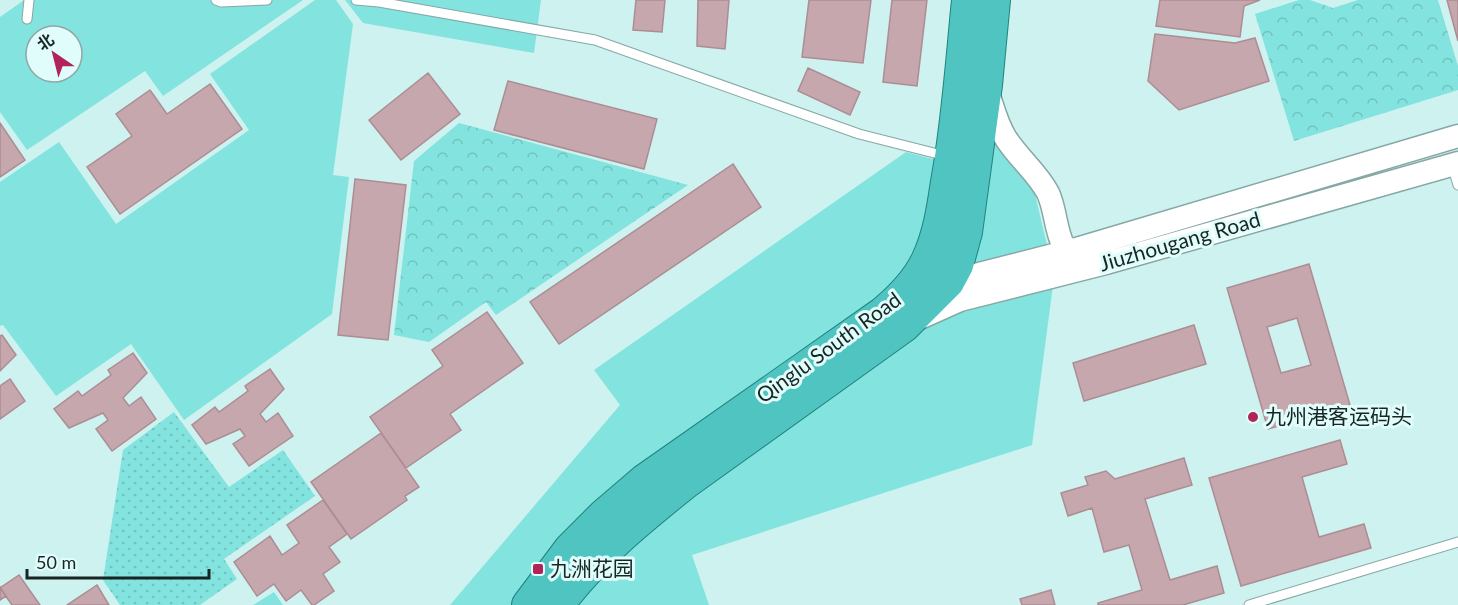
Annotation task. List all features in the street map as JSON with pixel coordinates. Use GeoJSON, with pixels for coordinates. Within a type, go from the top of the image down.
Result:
{"type":"FeatureCollection","features":[{"type":"Feature","properties":{"kind":"highway","name":"Qinglu South Road"},"geometry":{"type":"LineString","coordinates":[[528,605],[570,549],[603,516],[645,480],[883,313],[903,295],[927,263],[940,224],[952,157],[969,0]]}},
{"type":"Feature","properties":{"kind":"highway","name":"Qinglu South Road"},"geometry":{"type":"LineString","coordinates":[[558,605],[586,568],[677,489],[904,326],[948,282],[957,265],[966,232],[986,85],[994,0]]}},
{"type":"Feature","properties":{"kind":"street"},"geometry":{"type":"LineString","coordinates":[[986,85],[995,116],[1005,137],[1042,183],[1057,220],[1059,238],[1064,247],[1073,250]]}},
{"type":"Feature","properties":{"kind":"street","name":"Jiuzhougang Road"},"geometry":{"type":"LineString","coordinates":[[903,295],[1073,250],[1458,136]]}},
{"type":"Feature","properties":{"kind":"street","name":"Jiuzhougang Road"},"geometry":{"type":"LineString","coordinates":[[904,326],[934,310],[960,300],[1456,171]]}},
{"type":"Feature","properties":{"kind":"lane"},"geometry":{"type":"LineString","coordinates":[[27,19],[29,0]]}},
{"type":"Feature","properties":{"kind":"lane"},"geometry":{"type":"LineString","coordinates":[[216,0],[221,2],[267,0]]}},
{"type":"Feature","properties":{"kind":"lane"},"geometry":{"type":"LineString","coordinates":[[356,0],[379,2],[595,40],[859,134],[952,157]]}},
{"type":"Feature","properties":{"kind":"lane"},"geometry":{"type":"LineString","coordinates":[[1249,605],[1458,542]]}},
{"type":"Feature","properties":{"kind":"green space"},"geometry":{"type":"Polygon","coordinates":[[[24,0],[303,0],[163,96],[145,71],[27,150],[0,112],[0,17],[24,0]]]}},
{"type":"Feature","properties":{"kind":"green space"},"geometry":{"type":"Polygon","coordinates":[[[315,0],[336,0],[353,24],[333,175],[349,177],[332,314],[184,420],[131,344],[56,396],[3,325],[0,326],[0,182],[59,142],[116,224],[249,130],[210,74],[315,0]]]}},
{"type":"Feature","properties":{"kind":"green space"},"geometry":{"type":"Polygon","coordinates":[[[345,0],[541,0],[534,53],[363,23],[345,0]]]}},
{"type":"Feature","properties":{"kind":"green space"},"geometry":{"type":"Polygon","coordinates":[[[1299,0],[1310,0],[1333,8],[1358,0],[1438,0],[1458,66],[1458,90],[1294,141],[1255,14],[1299,0]]]}},
{"type":"Feature","properties":{"kind":"green space"},"geometry":{"type":"Polygon","coordinates":[[[459,123],[688,185],[496,315],[486,302],[429,342],[394,335],[414,161],[459,123]]]}},
{"type":"Feature","properties":{"kind":"green space"},"geometry":{"type":"Polygon","coordinates":[[[990,133],[1034,190],[1048,249],[959,272],[990,133]]]}},
{"type":"Feature","properties":{"kind":"green space"},"geometry":{"type":"Polygon","coordinates":[[[906,152],[944,162],[918,263],[517,605],[450,605],[620,405],[594,370],[906,152]]]}},
{"type":"Feature","properties":{"kind":"green space"},"geometry":{"type":"Polygon","coordinates":[[[1053,285],[1032,445],[692,555],[709,605],[567,605],[592,571],[909,328],[965,305],[1053,285]]]}},
{"type":"Feature","properties":{"kind":"green space"},"geometry":{"type":"Polygon","coordinates":[[[174,412],[229,487],[283,450],[315,496],[224,559],[237,579],[200,605],[120,605],[103,580],[123,450],[174,412]]]}},
{"type":"Feature","properties":{"kind":"green space"},"geometry":{"type":"Polygon","coordinates":[[[274,592],[283,605],[253,605],[274,592]]]}},
{"type":"Feature","properties":{"kind":"building"},"geometry":{"type":"Polygon","coordinates":[[[636,0],[665,0],[662,32],[633,30],[636,0]]]}},
{"type":"Feature","properties":{"kind":"building"},"geometry":{"type":"Polygon","coordinates":[[[698,0],[729,0],[725,49],[697,46],[698,0]]]}},
{"type":"Feature","properties":{"kind":"building"},"geometry":{"type":"Polygon","coordinates":[[[809,0],[871,0],[863,63],[802,57],[809,0]]]}},
{"type":"Feature","properties":{"kind":"building"},"geometry":{"type":"Polygon","coordinates":[[[892,0],[927,0],[917,86],[883,82],[892,0]]]}},
{"type":"Feature","properties":{"kind":"building"},"geometry":{"type":"Polygon","coordinates":[[[1160,0],[1260,0],[1244,6],[1240,37],[1156,26],[1160,0]]]}},
{"type":"Feature","properties":{"kind":"building"},"geometry":{"type":"Polygon","coordinates":[[[1447,0],[1458,0],[1458,41],[1447,0]]]}},
{"type":"Feature","properties":{"kind":"building"},"geometry":{"type":"Polygon","coordinates":[[[1155,34],[1235,43],[1255,38],[1269,81],[1179,110],[1148,81],[1155,34]]]}},
{"type":"Feature","properties":{"kind":"building"},"geometry":{"type":"Polygon","coordinates":[[[808,68],[860,92],[850,115],[798,91],[808,68]]]}},
{"type":"Feature","properties":{"kind":"building"},"geometry":{"type":"Polygon","coordinates":[[[428,73],[460,114],[401,160],[369,120],[428,73]]]}},
{"type":"Feature","properties":{"kind":"building"},"geometry":{"type":"Polygon","coordinates":[[[508,81],[657,119],[644,169],[494,130],[508,81]]]}},
{"type":"Feature","properties":{"kind":"building"},"geometry":{"type":"Polygon","coordinates":[[[210,84],[242,129],[120,214],[87,167],[132,136],[116,114],[150,90],[167,114],[210,84]]]}},
{"type":"Feature","properties":{"kind":"building"},"geometry":{"type":"Polygon","coordinates":[[[0,123],[25,160],[0,177],[0,123]]]}},
{"type":"Feature","properties":{"kind":"building"},"geometry":{"type":"Polygon","coordinates":[[[733,164],[761,207],[559,344],[530,302],[733,164]]]}},
{"type":"Feature","properties":{"kind":"building"},"geometry":{"type":"Polygon","coordinates":[[[355,179],[406,185],[388,340],[338,335],[355,179]]]}},
{"type":"Feature","properties":{"kind":"building"},"geometry":{"type":"Polygon","coordinates":[[[1309,264],[1350,405],[1268,429],[1227,288],[1309,264]],[[1297,318],[1267,327],[1281,373],[1311,365],[1297,318]]]}},
{"type":"Feature","properties":{"kind":"building"},"geometry":{"type":"Polygon","coordinates":[[[487,312],[523,363],[450,414],[461,430],[406,468],[370,417],[443,366],[432,350],[487,312]]]}},
{"type":"Feature","properties":{"kind":"building"},"geometry":{"type":"Polygon","coordinates":[[[1194,325],[1206,364],[1084,401],[1073,363],[1194,325]]]}},
{"type":"Feature","properties":{"kind":"building"},"geometry":{"type":"Polygon","coordinates":[[[2,335],[16,355],[0,371],[0,336],[2,335]]]}},
{"type":"Feature","properties":{"kind":"building"},"geometry":{"type":"Polygon","coordinates":[[[133,353],[147,373],[123,398],[129,406],[141,397],[156,419],[112,451],[96,429],[108,420],[103,413],[69,428],[54,409],[78,391],[82,396],[111,375],[108,370],[133,353]]]}},
{"type":"Feature","properties":{"kind":"building"},"geometry":{"type":"Polygon","coordinates":[[[270,369],[284,389],[260,414],[266,422],[278,413],[293,436],[249,466],[233,444],[245,436],[240,429],[206,444],[192,425],[215,407],[219,412],[248,391],[245,386],[270,369]]]}},
{"type":"Feature","properties":{"kind":"building"},"geometry":{"type":"Polygon","coordinates":[[[10,379],[25,401],[0,419],[0,386],[10,379]]]}},
{"type":"Feature","properties":{"kind":"building"},"geometry":{"type":"Polygon","coordinates":[[[381,433],[419,487],[405,496],[407,500],[351,539],[311,482],[381,433]]]}},
{"type":"Feature","properties":{"kind":"building"},"geometry":{"type":"Polygon","coordinates":[[[1340,440],[1347,464],[1302,477],[1319,537],[1364,524],[1371,548],[1241,586],[1209,478],[1340,440]]]}},
{"type":"Feature","properties":{"kind":"building"},"geometry":{"type":"Polygon","coordinates":[[[1184,458],[1192,485],[1145,499],[1170,580],[1217,566],[1224,593],[1183,605],[1098,605],[1098,603],[1142,590],[1129,545],[1104,552],[1092,508],[1068,516],[1061,493],[1088,485],[1085,477],[1106,471],[1115,479],[1184,458]]]}},
{"type":"Feature","properties":{"kind":"building"},"geometry":{"type":"Polygon","coordinates":[[[323,500],[347,534],[329,547],[340,562],[323,574],[334,591],[314,605],[301,590],[286,601],[274,584],[257,596],[234,562],[270,536],[282,555],[299,543],[287,525],[323,500]]]}},
{"type":"Feature","properties":{"kind":"building"},"geometry":{"type":"Polygon","coordinates":[[[19,575],[40,605],[12,605],[0,588],[19,575]]]}},
{"type":"Feature","properties":{"kind":"building"},"geometry":{"type":"Polygon","coordinates":[[[97,585],[109,605],[67,605],[97,585]]]}},
{"type":"Feature","properties":{"kind":"building"},"geometry":{"type":"Polygon","coordinates":[[[0,587],[6,596],[0,600],[0,587]]]}},
{"type":"Feature","properties":{"kind":"building"},"geometry":{"type":"Polygon","coordinates":[[[1051,590],[1055,605],[1022,605],[1020,599],[1051,590]]]}},
{"type":"Feature","properties":{"kind":"place","name":"九州港客运码头"},"geometry":{"type":"Point","coordinates":[1253,417]}},
{"type":"Feature","properties":{"kind":"place","name":"九洲花园"},"geometry":{"type":"Point","coordinates":[538,569]}}]}
